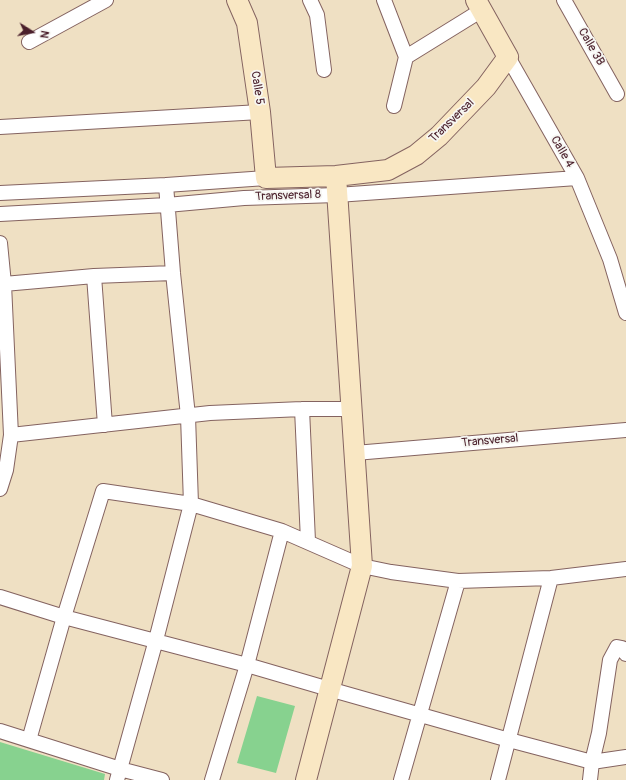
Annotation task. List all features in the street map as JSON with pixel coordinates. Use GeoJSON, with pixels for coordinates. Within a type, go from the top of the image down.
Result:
{"type":"FeatureCollection","features":[{"type":"Feature","properties":{"kind":"street"},"geometry":{"type":"LineString","coordinates":[[29,42],[106,0]]}},
{"type":"Feature","properties":{"kind":"street","name":"Calle 5"},"geometry":{"type":"LineString","coordinates":[[236,0],[247,23],[260,112],[266,178]]}},
{"type":"Feature","properties":{"kind":"street"},"geometry":{"type":"LineString","coordinates":[[310,0],[317,15],[324,70]]}},
{"type":"Feature","properties":{"kind":"street"},"geometry":{"type":"LineString","coordinates":[[384,0],[406,57],[394,106]]}},
{"type":"Feature","properties":{"kind":"street","name":"Calle 3B"},"geometry":{"type":"LineString","coordinates":[[564,0],[617,94]]}},
{"type":"Feature","properties":{"kind":"street"},"geometry":{"type":"LineString","coordinates":[[406,57],[479,5]]}},
{"type":"Feature","properties":{"kind":"street","name":"Calle 4"},"geometry":{"type":"LineString","coordinates":[[479,5],[577,178],[610,259],[626,313]]}},
{"type":"Feature","properties":{"kind":"street","name":"Transversal"},"geometry":{"type":"LineString","coordinates":[[336,185],[388,170],[416,155],[439,136],[486,87],[508,57]]}},
{"type":"Feature","properties":{"kind":"street"},"geometry":{"type":"LineString","coordinates":[[0,127],[260,112]]}},
{"type":"Feature","properties":{"kind":"street","name":"Transversal 8"},"geometry":{"type":"LineString","coordinates":[[0,193],[166,185],[266,178],[336,185]]}},
{"type":"Feature","properties":{"kind":"street","name":"Transversal 8"},"geometry":{"type":"LineString","coordinates":[[0,214],[167,205],[244,198],[336,185],[577,178]]}},
{"type":"Feature","properties":{"kind":"street"},"geometry":{"type":"LineString","coordinates":[[118,774],[156,640],[191,504],[188,416],[173,273],[166,185]]}},
{"type":"Feature","properties":{"kind":"street"},"geometry":{"type":"LineString","coordinates":[[306,780],[362,566],[336,185]]}},
{"type":"Feature","properties":{"kind":"street"},"geometry":{"type":"LineString","coordinates":[[0,243],[4,284],[11,435],[6,470],[0,489]]}},
{"type":"Feature","properties":{"kind":"street"},"geometry":{"type":"LineString","coordinates":[[4,284],[94,276],[173,273]]}},
{"type":"Feature","properties":{"kind":"street"},"geometry":{"type":"LineString","coordinates":[[94,276],[105,425]]}},
{"type":"Feature","properties":{"kind":"street"},"geometry":{"type":"LineString","coordinates":[[11,435],[210,413],[302,409],[352,409]]}},
{"type":"Feature","properties":{"kind":"street"},"geometry":{"type":"LineString","coordinates":[[302,409],[308,541]]}},
{"type":"Feature","properties":{"kind":"street","name":"Transversal"},"geometry":{"type":"LineString","coordinates":[[355,453],[626,430]]}},
{"type":"Feature","properties":{"kind":"street"},"geometry":{"type":"LineString","coordinates":[[29,740],[64,617],[103,491],[191,504],[282,531],[308,541],[362,566],[391,572],[458,581],[551,578],[626,570]]}},
{"type":"Feature","properties":{"kind":"street"},"geometry":{"type":"LineString","coordinates":[[212,780],[247,665],[282,531]]}},
{"type":"Feature","properties":{"kind":"street"},"geometry":{"type":"LineString","coordinates":[[498,780],[551,578]]}},
{"type":"Feature","properties":{"kind":"street"},"geometry":{"type":"LineString","coordinates":[[401,780],[458,581]]}},
{"type":"Feature","properties":{"kind":"street"},"geometry":{"type":"LineString","coordinates":[[0,597],[64,617],[156,640],[247,665],[329,690],[592,762],[626,757]]}},
{"type":"Feature","properties":{"kind":"street"},"geometry":{"type":"LineString","coordinates":[[590,780],[610,660],[617,647],[622,648],[626,654]]}},
{"type":"Feature","properties":{"kind":"street"},"geometry":{"type":"LineString","coordinates":[[0,731],[29,740],[118,774],[162,780]]}},
{"type":"Feature","properties":{"kind":"green space"},"geometry":{"type":"Polygon","coordinates":[[[257,696],[295,706],[276,773],[237,763],[257,696]]]}},
{"type":"Feature","properties":{"kind":"green space"},"geometry":{"type":"Polygon","coordinates":[[[0,742],[105,774],[104,780],[0,780],[0,742]]]}}]}
